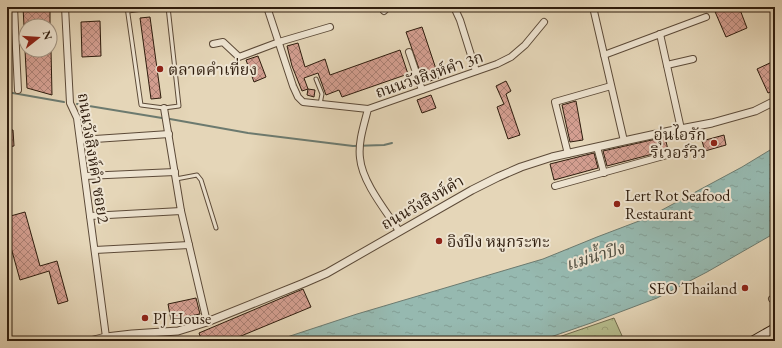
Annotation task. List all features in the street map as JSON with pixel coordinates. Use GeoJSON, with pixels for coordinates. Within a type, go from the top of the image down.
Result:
{"type":"FeatureCollection","features":[{"type":"Feature","properties":{"kind":"main road"},"geometry":{"type":"LineString","coordinates":[[752,341],[768,337],[775,328]]}},
{"type":"Feature","properties":{"kind":"street"},"geometry":{"type":"LineString","coordinates":[[14,7],[18,90]]}},
{"type":"Feature","properties":{"kind":"street","name":"ถนนวังสิงห์คำ ซอย2"},"geometry":{"type":"LineString","coordinates":[[65,7],[70,103],[77,118],[106,337]]}},
{"type":"Feature","properties":{"kind":"street"},"geometry":{"type":"LineString","coordinates":[[267,7],[298,97],[303,102],[368,109]]}},
{"type":"Feature","properties":{"kind":"street"},"geometry":{"type":"LineString","coordinates":[[454,7],[460,20],[476,71]]}},
{"type":"Feature","properties":{"kind":"street"},"geometry":{"type":"LineString","coordinates":[[593,7],[624,141]]}},
{"type":"Feature","properties":{"kind":"street"},"geometry":{"type":"LineString","coordinates":[[604,55],[706,17]]}},
{"type":"Feature","properties":{"kind":"street","name":"ถนนวังสิงห์คำ 3ก"},"geometry":{"type":"LineString","coordinates":[[399,231],[369,186],[362,170],[360,140],[368,109],[497,64],[512,57],[525,45],[544,22]]}},
{"type":"Feature","properties":{"kind":"street"},"geometry":{"type":"LineString","coordinates":[[213,44],[223,42],[239,57],[279,42],[330,27]]}},
{"type":"Feature","properties":{"kind":"street"},"geometry":{"type":"LineString","coordinates":[[660,34],[681,129]]}},
{"type":"Feature","properties":{"kind":"street"},"geometry":{"type":"LineString","coordinates":[[409,52],[422,90]]}},
{"type":"Feature","properties":{"kind":"street"},"geometry":{"type":"LineString","coordinates":[[667,65],[693,59]]}},
{"type":"Feature","properties":{"kind":"street"},"geometry":{"type":"LineString","coordinates":[[568,154],[555,102],[611,86]]}},
{"type":"Feature","properties":{"kind":"street","name":"ถนนวังสิงห์คำ"},"geometry":{"type":"LineString","coordinates":[[90,341],[106,337],[132,334],[178,331],[207,322],[304,283],[327,273],[472,190],[522,167],[552,157],[712,123],[755,111],[775,101]]}},
{"type":"Feature","properties":{"kind":"street"},"geometry":{"type":"LineString","coordinates":[[164,108],[181,211],[207,322]]}},
{"type":"Feature","properties":{"kind":"street"},"geometry":{"type":"LineString","coordinates":[[80,140],[169,134]]}},
{"type":"Feature","properties":{"kind":"street"},"geometry":{"type":"LineString","coordinates":[[597,147],[604,173]]}},
{"type":"Feature","properties":{"kind":"street"},"geometry":{"type":"LineString","coordinates":[[555,186],[667,156]]}},
{"type":"Feature","properties":{"kind":"street"},"geometry":{"type":"LineString","coordinates":[[85,176],[175,172]]}},
{"type":"Feature","properties":{"kind":"street"},"geometry":{"type":"LineString","coordinates":[[90,216],[181,211]]}},
{"type":"Feature","properties":{"kind":"street"},"geometry":{"type":"LineString","coordinates":[[95,250],[189,245]]}},
{"type":"Feature","properties":{"kind":"lane"},"geometry":{"type":"LineString","coordinates":[[156,7],[127,9],[141,105],[164,108],[179,106],[168,7]]}},
{"type":"Feature","properties":{"kind":"lane"},"geometry":{"type":"LineString","coordinates":[[316,79],[322,94],[320,104]]}},
{"type":"Feature","properties":{"kind":"lane"},"geometry":{"type":"LineString","coordinates":[[176,179],[197,175],[201,180],[216,228]]}},
{"type":"Feature","properties":{"kind":"green space"},"geometry":{"type":"Polygon","coordinates":[[[614,318],[623,338],[620,341],[547,341],[614,318]]]}},
{"type":"Feature","properties":{"kind":"water","name":"แม่น้ำปิง"},"geometry":{"type":"Polygon","coordinates":[[[775,147],[775,233],[707,272],[657,298],[539,341],[276,341],[357,314],[543,259],[647,218],[742,167],[775,147]]]}},
{"type":"Feature","properties":{"kind":"building"},"geometry":{"type":"Polygon","coordinates":[[[23,7],[50,7],[50,18],[24,18],[23,7]]]}},
{"type":"Feature","properties":{"kind":"building"},"geometry":{"type":"Polygon","coordinates":[[[713,7],[739,7],[747,28],[726,37],[713,7]]]}},
{"type":"Feature","properties":{"kind":"building"},"geometry":{"type":"Polygon","coordinates":[[[150,17],[161,98],[151,99],[140,18],[150,17]]]}},
{"type":"Feature","properties":{"kind":"building"},"geometry":{"type":"Polygon","coordinates":[[[100,21],[101,56],[82,57],[81,22],[100,21]]]}},
{"type":"Feature","properties":{"kind":"building"},"geometry":{"type":"Polygon","coordinates":[[[422,27],[439,78],[424,83],[406,32],[422,27]]]}},
{"type":"Feature","properties":{"kind":"building"},"geometry":{"type":"Polygon","coordinates":[[[298,43],[305,67],[325,59],[330,75],[400,50],[408,74],[342,97],[339,90],[326,95],[318,73],[304,78],[308,89],[302,91],[292,66],[287,46],[298,43]]]}},
{"type":"Feature","properties":{"kind":"building"},"geometry":{"type":"Polygon","coordinates":[[[258,56],[266,77],[254,82],[246,60],[258,56]]]}},
{"type":"Feature","properties":{"kind":"building"},"geometry":{"type":"Polygon","coordinates":[[[25,58],[51,58],[52,95],[27,88],[25,58]]]}},
{"type":"Feature","properties":{"kind":"building"},"geometry":{"type":"Polygon","coordinates":[[[772,62],[775,69],[775,90],[768,93],[757,69],[772,62]]]}},
{"type":"Feature","properties":{"kind":"building"},"geometry":{"type":"Polygon","coordinates":[[[506,81],[511,91],[506,94],[520,135],[508,139],[497,107],[504,104],[496,86],[506,81]]]}},
{"type":"Feature","properties":{"kind":"building"},"geometry":{"type":"Polygon","coordinates":[[[308,89],[315,90],[314,97],[307,95],[308,89]]]}},
{"type":"Feature","properties":{"kind":"building"},"geometry":{"type":"Polygon","coordinates":[[[431,95],[436,108],[422,113],[417,100],[431,95]]]}},
{"type":"Feature","properties":{"kind":"building"},"geometry":{"type":"Polygon","coordinates":[[[576,101],[583,140],[570,142],[562,105],[576,101]]]}},
{"type":"Feature","properties":{"kind":"building"},"geometry":{"type":"Polygon","coordinates":[[[7,130],[13,130],[14,146],[7,147],[7,130]]]}},
{"type":"Feature","properties":{"kind":"building","name":"อุ่นไอรัก ริเวอร์วิว"},"geometry":{"type":"Polygon","coordinates":[[[724,135],[726,145],[705,151],[702,141],[724,135]]]}},
{"type":"Feature","properties":{"kind":"building"},"geometry":{"type":"Polygon","coordinates":[[[665,137],[668,150],[607,166],[603,151],[665,137]]]}},
{"type":"Feature","properties":{"kind":"building"},"geometry":{"type":"Polygon","coordinates":[[[594,153],[598,168],[554,180],[550,164],[594,153]]]}},
{"type":"Feature","properties":{"kind":"building"},"geometry":{"type":"Polygon","coordinates":[[[25,212],[40,266],[57,261],[68,301],[58,304],[49,271],[20,280],[7,233],[7,217],[25,212]]]}},
{"type":"Feature","properties":{"kind":"building"},"geometry":{"type":"Polygon","coordinates":[[[303,289],[311,307],[229,341],[202,341],[199,333],[303,289]]]}},
{"type":"Feature","properties":{"kind":"building"},"geometry":{"type":"Polygon","coordinates":[[[196,298],[200,314],[171,320],[168,304],[196,298]]]}},
{"type":"Feature","properties":{"kind":"waterway"},"geometry":{"type":"LineString","coordinates":[[7,92],[64,102]]}},
{"type":"Feature","properties":{"kind":"waterway"},"geometry":{"type":"LineString","coordinates":[[77,104],[162,118]]}},
{"type":"Feature","properties":{"kind":"waterway"},"geometry":{"type":"LineString","coordinates":[[170,119],[248,133],[353,146],[384,145],[392,143]]}},
{"type":"Feature","properties":{"kind":"place","name":"ตลาดคำเที่ยง"},"geometry":{"type":"Point","coordinates":[160,69]}},
{"type":"Feature","properties":{"kind":"place","name":"อุ่นไอรัก ริเวอร์วิว"},"geometry":{"type":"Point","coordinates":[714,143]}},
{"type":"Feature","properties":{"kind":"place","name":"Lert Rot Seafood Restaurant"},"geometry":{"type":"Point","coordinates":[617,204]}},
{"type":"Feature","properties":{"kind":"place","name":"อิงปิง หมูกระทะ"},"geometry":{"type":"Point","coordinates":[439,241]}},
{"type":"Feature","properties":{"kind":"place","name":"SEO Thailand"},"geometry":{"type":"Point","coordinates":[745,288]}},
{"type":"Feature","properties":{"kind":"place","name":"PJ House"},"geometry":{"type":"Point","coordinates":[145,318]}}]}
